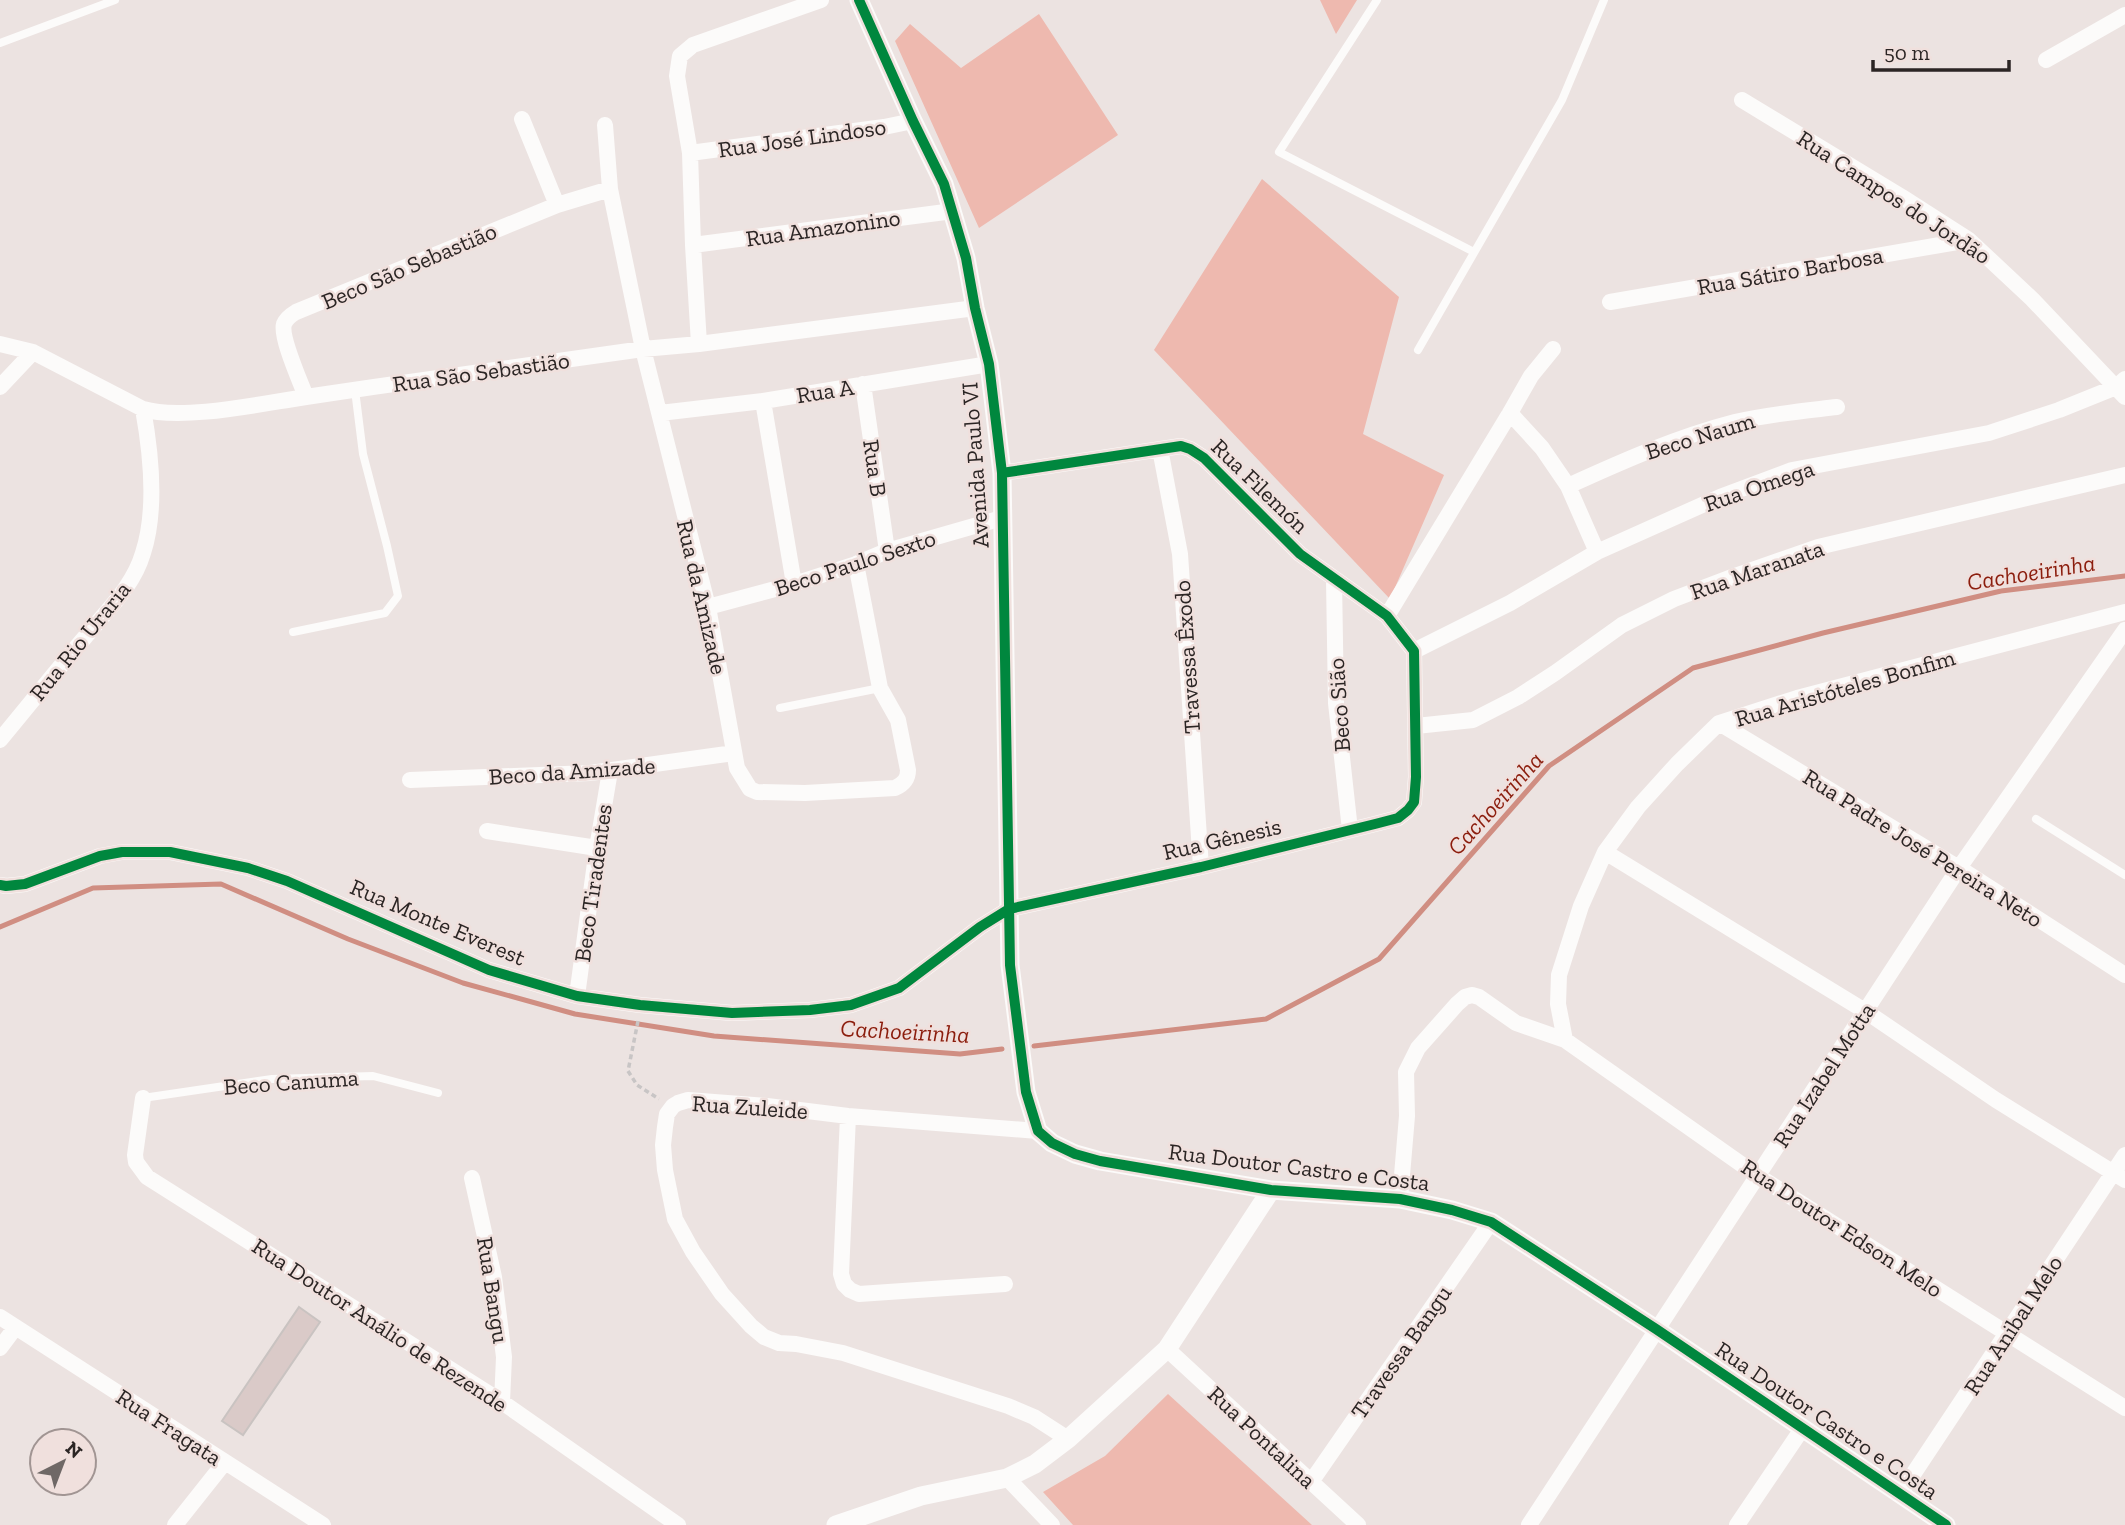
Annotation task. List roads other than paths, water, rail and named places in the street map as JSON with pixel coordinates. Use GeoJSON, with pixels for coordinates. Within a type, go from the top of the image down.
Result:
{"type":"FeatureCollection","features":[{"type":"Feature","properties":{"kind":"street"},"geometry":{"type":"LineString","coordinates":[[699,344],[690,153],[677,76],[680,56],[693,45],[821,0]]}},
{"type":"Feature","properties":{"kind":"street","name":"Avenida Paulo VI"},"geometry":{"type":"LineString","coordinates":[[859,0],[944,184],[966,258],[989,364],[1002,473],[1009,909]]}},
{"type":"Feature","properties":{"kind":"street"},"geometry":{"type":"LineString","coordinates":[[2046,60],[2125,15]]}},
{"type":"Feature","properties":{"kind":"street","name":"Rua Campos do Jordão"},"geometry":{"type":"LineString","coordinates":[[1742,100],[1969,240],[2122,388]]}},
{"type":"Feature","properties":{"kind":"street"},"geometry":{"type":"LineString","coordinates":[[522,119],[557,205]]}},
{"type":"Feature","properties":{"kind":"street","name":"Rua José Lindoso"},"geometry":{"type":"LineString","coordinates":[[690,153],[913,121]]}},
{"type":"Feature","properties":{"kind":"street"},"geometry":{"type":"LineString","coordinates":[[604,125],[610,190],[643,349]]}},
{"type":"Feature","properties":{"kind":"street","name":"Beco São Sebastião"},"geometry":{"type":"LineString","coordinates":[[306,397],[283,329],[285,321],[296,312],[557,205],[610,190]]}},
{"type":"Feature","properties":{"kind":"street","name":"Rua Amazonino"},"geometry":{"type":"LineString","coordinates":[[693,245],[953,211]]}},
{"type":"Feature","properties":{"kind":"street","name":"Rua Sátiro Barbosa"},"geometry":{"type":"LineString","coordinates":[[1611,302],[1969,240]]}},
{"type":"Feature","properties":{"kind":"street","name":"Rua São Sebastião"},"geometry":{"type":"LineString","coordinates":[[0,344],[33,352],[143,409],[177,413],[261,404],[643,349],[975,307]]}},
{"type":"Feature","properties":{"kind":"street","name":"Rua da Amizade"},"geometry":{"type":"LineString","coordinates":[[643,349],[708,607],[737,768],[750,789],[757,792],[805,793],[895,788],[905,781],[908,770],[898,719],[880,688]]}},
{"type":"Feature","properties":{"kind":"street"},"geometry":{"type":"LineString","coordinates":[[1387,616],[1531,376],[1553,349]]}},
{"type":"Feature","properties":{"kind":"street"},"geometry":{"type":"LineString","coordinates":[[0,387],[33,352]]}},
{"type":"Feature","properties":{"kind":"street","name":"Rua A"},"geometry":{"type":"LineString","coordinates":[[660,413],[763,401],[989,364]]}},
{"type":"Feature","properties":{"kind":"street","name":"Rua B"},"geometry":{"type":"LineString","coordinates":[[863,384],[887,551]]}},
{"type":"Feature","properties":{"kind":"street","name":"Rua Omega"},"geometry":{"type":"LineString","coordinates":[[1413,651],[1510,603],[1597,552],[1720,497],[1793,470],[1989,433],[2122,388]]}},
{"type":"Feature","properties":{"kind":"street"},"geometry":{"type":"LineString","coordinates":[[763,401],[794,584]]}},
{"type":"Feature","properties":{"kind":"street","name":"Beco Naum"},"geometry":{"type":"LineString","coordinates":[[1569,486],[1650,449],[1735,422],[1837,407]]}},
{"type":"Feature","properties":{"kind":"street","name":"Rua Rio Uraria"},"geometry":{"type":"LineString","coordinates":[[0,740],[119,599],[143,555],[150,511],[148,438],[143,409]]}},
{"type":"Feature","properties":{"kind":"street"},"geometry":{"type":"LineString","coordinates":[[1510,414],[1542,448],[1569,486],[1597,552]]}},
{"type":"Feature","properties":{"kind":"street","name":"Rua Filemón"},"geometry":{"type":"LineString","coordinates":[[1002,473],[1181,446],[1190,449],[1204,458],[1300,554],[1387,616],[1413,651]]}},
{"type":"Feature","properties":{"kind":"street","name":"Travessa Êxodo"},"geometry":{"type":"LineString","coordinates":[[1160,449],[1180,554],[1201,867]]}},
{"type":"Feature","properties":{"kind":"street","name":"Rua Maranata"},"geometry":{"type":"LineString","coordinates":[[1416,726],[1472,720],[1527,691],[1622,625],[1674,599],[1744,573],[1818,547],[2125,475]]}},
{"type":"Feature","properties":{"kind":"street","name":"Beco Paulo Sexto"},"geometry":{"type":"LineString","coordinates":[[708,607],[794,584],[887,551],[1002,518]]}},
{"type":"Feature","properties":{"kind":"street"},"geometry":{"type":"LineString","coordinates":[[856,564],[880,688]]}},
{"type":"Feature","properties":{"kind":"street","name":"Beco Sião"},"geometry":{"type":"LineString","coordinates":[[1334,580],[1336,703],[1350,830]]}},
{"type":"Feature","properties":{"kind":"street","name":"Rua Aristóteles Bonfim"},"geometry":{"type":"LineString","coordinates":[[1565,1040],[1558,1004],[1559,975],[1581,906],[1605,852],[1638,807],[1719,723],[1797,698],[2125,612]]}},
{"type":"Feature","properties":{"kind":"street","name":"Rua Izabel Motta"},"geometry":{"type":"LineString","coordinates":[[1529,1525],[1959,868],[2125,631]]}},
{"type":"Feature","properties":{"kind":"street"},"geometry":{"type":"LineString","coordinates":[[1413,651],[1416,726]]}},
{"type":"Feature","properties":{"kind":"street","name":"Rua Padre José Pereira Neto"},"geometry":{"type":"LineString","coordinates":[[1719,723],[1959,868],[2125,975]]}},
{"type":"Feature","properties":{"kind":"street","name":"Rua Gênesis"},"geometry":{"type":"LineString","coordinates":[[1009,909],[1201,867],[1398,818],[1414,802],[1416,726]]}},
{"type":"Feature","properties":{"kind":"street","name":"Beco da Amizade"},"geometry":{"type":"LineString","coordinates":[[410,780],[610,771],[734,753]]}},
{"type":"Feature","properties":{"kind":"street","name":"Beco Tiradentes"},"geometry":{"type":"LineString","coordinates":[[577,996],[610,771]]}},
{"type":"Feature","properties":{"kind":"street"},"geometry":{"type":"LineString","coordinates":[[487,831],[597,848]]}},
{"type":"Feature","properties":{"kind":"street","name":"Rua Monte Everest"},"geometry":{"type":"LineString","coordinates":[[0,885],[25,884],[72,865],[122,852],[170,852],[248,868],[287,881],[489,970],[577,996],[732,1013],[810,1010],[851,1005],[899,988],[980,926],[1009,909]]}},
{"type":"Feature","properties":{"kind":"street"},"geometry":{"type":"LineString","coordinates":[[1605,852],[1866,1011],[1996,1100],[2119,1176]]}},
{"type":"Feature","properties":{"kind":"street"},"geometry":{"type":"LineString","coordinates":[[1009,909],[1010,965],[1026,1092],[1038,1131]]}},
{"type":"Feature","properties":{"kind":"street","name":"Rua Doutor Edson Melo"},"geometry":{"type":"LineString","coordinates":[[1400,1199],[1407,1116],[1406,1072],[1418,1048],[1441,1020],[1465,997],[1472,995],[1484,999],[1516,1023],[1565,1040],[1758,1175],[2125,1408]]}},
{"type":"Feature","properties":{"kind":"street","name":"Rua Doutor Análio de Rezende"},"geometry":{"type":"LineString","coordinates":[[143,1098],[135,1155],[136,1162],[147,1177],[502,1402],[677,1525]]}},
{"type":"Feature","properties":{"kind":"street","name":"Rua Zuleide"},"geometry":{"type":"LineString","coordinates":[[1038,1131],[688,1100],[673,1106],[667,1114],[663,1145],[675,1219],[693,1252],[722,1294],[764,1337],[779,1343],[843,1353],[954,1387],[1034,1417],[1068,1439]]}},
{"type":"Feature","properties":{"kind":"street"},"geometry":{"type":"LineString","coordinates":[[848,1116],[841,1274],[844,1284],[859,1294],[1005,1284]]}},
{"type":"Feature","properties":{"kind":"street","name":"Rua Doutor Castro e Costa"},"geometry":{"type":"LineString","coordinates":[[1038,1131],[1052,1143],[1075,1154],[1100,1161],[1271,1190],[1400,1199],[1491,1222],[1656,1329],[1946,1525]]}},
{"type":"Feature","properties":{"kind":"street","name":"Rua Anibal Melo"},"geometry":{"type":"LineString","coordinates":[[1899,1494],[2119,1176],[2125,1155]]}},
{"type":"Feature","properties":{"kind":"street","name":"Rua Bangu"},"geometry":{"type":"LineString","coordinates":[[472,1178],[494,1277],[504,1357],[502,1402]]}},
{"type":"Feature","properties":{"kind":"street"},"geometry":{"type":"LineString","coordinates":[[836,1525],[921,1496],[1007,1478],[1035,1464],[1068,1439],[1167,1349],[1271,1190]]}},
{"type":"Feature","properties":{"kind":"street","name":"Travessa Bangu"},"geometry":{"type":"LineString","coordinates":[[1311,1482],[1491,1222]]}},
{"type":"Feature","properties":{"kind":"street","name":"Rua Fragata"},"geometry":{"type":"LineString","coordinates":[[0,1317],[323,1525]]}},
{"type":"Feature","properties":{"kind":"street"},"geometry":{"type":"LineString","coordinates":[[0,1348],[15,1328]]}},
{"type":"Feature","properties":{"kind":"street","name":"Rua Pontalina"},"geometry":{"type":"LineString","coordinates":[[1167,1349],[1358,1525]]}},
{"type":"Feature","properties":{"kind":"street"},"geometry":{"type":"LineString","coordinates":[[1737,1525],[1802,1430]]}},
{"type":"Feature","properties":{"kind":"street"},"geometry":{"type":"LineString","coordinates":[[175,1525],[225,1462]]}},
{"type":"Feature","properties":{"kind":"street"},"geometry":{"type":"LineString","coordinates":[[1007,1478],[1052,1525]]}},
{"type":"Feature","properties":{"kind":"lane"},"geometry":{"type":"LineString","coordinates":[[0,43],[115,0]]}},
{"type":"Feature","properties":{"kind":"lane"},"geometry":{"type":"LineString","coordinates":[[1377,0],[1279,152],[1474,252]]}},
{"type":"Feature","properties":{"kind":"lane"},"geometry":{"type":"LineString","coordinates":[[1418,350],[1562,100],[1604,0]]}},
{"type":"Feature","properties":{"kind":"lane"},"geometry":{"type":"LineString","coordinates":[[293,632],[385,613],[398,596],[363,454],[355,390]]}},
{"type":"Feature","properties":{"kind":"lane"},"geometry":{"type":"LineString","coordinates":[[780,708],[880,688]]}},
{"type":"Feature","properties":{"kind":"lane"},"geometry":{"type":"LineString","coordinates":[[2036,819],[2125,874]]}},
{"type":"Feature","properties":{"kind":"lane","name":"Beco Canuma"},"geometry":{"type":"LineString","coordinates":[[143,1098],[272,1079],[373,1076],[438,1093]]}},
{"type":"Feature","properties":{"kind":"waterway","name":"Cachoeirinha"},"geometry":{"type":"LineString","coordinates":[[1034,1046],[1266,1019],[1379,959],[1549,766],[1693,668],[1823,633],[2001,591],[2125,576]]}},
{"type":"Feature","properties":{"kind":"waterway","name":"Cachoeirinha"},"geometry":{"type":"LineString","coordinates":[[0,927],[93,888],[221,884],[348,939],[463,983],[575,1014],[714,1036],[960,1054],[1002,1049]]}}]}
